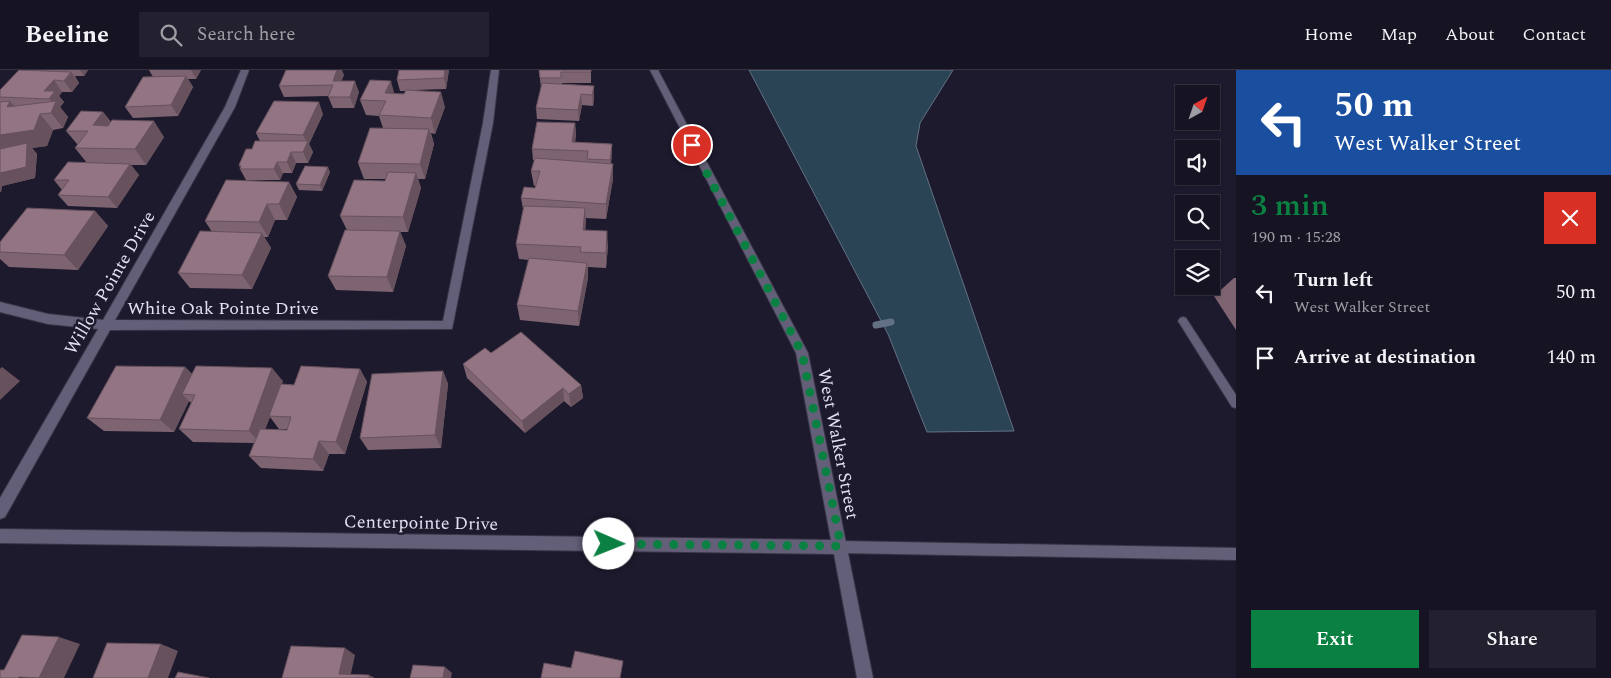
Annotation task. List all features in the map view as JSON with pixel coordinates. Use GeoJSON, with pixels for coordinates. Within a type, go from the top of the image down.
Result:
{"type":"FeatureCollection","features":[{"type":"Feature","properties":{"kind":"street","name":"Willow Pointe Drive"},"geometry":{"type":"LineString","coordinates":[[0,512],[230,107],[245,70]]}},
{"type":"Feature","properties":{"kind":"street","name":"White Oak Pointe Drive"},"geometry":{"type":"LineString","coordinates":[[0,307],[48,319],[106,325],[448,326],[488,123],[495,70]]}},
{"type":"Feature","properties":{"kind":"street","name":"West Walker Street"},"geometry":{"type":"LineString","coordinates":[[654,70],[802,353],[841,546],[864,678]]}},
{"type":"Feature","properties":{"kind":"street","name":"Centerpointe Drive"},"geometry":{"type":"LineString","coordinates":[[0,536],[841,546]]}},
{"type":"Feature","properties":{"kind":"lane"},"geometry":{"type":"LineString","coordinates":[[1183,321],[1236,404]]}},
{"type":"Feature","properties":{"kind":"lane"},"geometry":{"type":"LineString","coordinates":[[841,546],[1236,554]]}},
{"type":"Feature","properties":{"kind":"water"},"geometry":{"type":"Polygon","coordinates":[[[749,70],[953,70],[920,123],[916,146],[1014,431],[927,432],[888,334],[749,70]]]}},
{"type":"Feature","properties":{"kind":"building"},"geometry":{"type":"Polygon","coordinates":[[[19,70],[71,72],[64,81],[54,80],[44,91],[55,91],[49,99],[0,97],[0,90],[19,70]]]}},
{"type":"Feature","properties":{"kind":"building"},"geometry":{"type":"Polygon","coordinates":[[[286,70],[337,70],[333,81],[355,81],[350,97],[328,97],[333,85],[279,86],[286,70]]]}},
{"type":"Feature","properties":{"kind":"building"},"geometry":{"type":"Polygon","coordinates":[[[399,70],[445,70],[444,78],[397,80],[399,70]]]}},
{"type":"Feature","properties":{"kind":"building"},"geometry":{"type":"Polygon","coordinates":[[[539,70],[591,70],[591,72],[561,72],[561,78],[540,78],[539,70]]]}},
{"type":"Feature","properties":{"kind":"building"},"geometry":{"type":"Polygon","coordinates":[[[186,76],[171,105],[125,107],[143,77],[186,76]]]}},
{"type":"Feature","properties":{"kind":"building"},"geometry":{"type":"Polygon","coordinates":[[[370,80],[391,81],[385,93],[404,94],[406,90],[441,92],[431,118],[379,115],[386,101],[360,100],[370,80]]]}},
{"type":"Feature","properties":{"kind":"building"},"geometry":{"type":"Polygon","coordinates":[[[542,83],[594,86],[592,95],[581,94],[578,110],[536,108],[542,83]]]}},
{"type":"Feature","properties":{"kind":"building"},"geometry":{"type":"Polygon","coordinates":[[[10,101],[7,107],[56,101],[51,113],[40,114],[34,130],[0,135],[0,102],[10,101]]]}},
{"type":"Feature","properties":{"kind":"building"},"geometry":{"type":"Polygon","coordinates":[[[274,101],[319,102],[303,135],[256,133],[274,101]]]}},
{"type":"Feature","properties":{"kind":"building"},"geometry":{"type":"Polygon","coordinates":[[[81,111],[103,112],[93,125],[108,126],[112,120],[154,121],[135,149],[75,148],[88,131],[66,131],[81,111]]]}},
{"type":"Feature","properties":{"kind":"building"},"geometry":{"type":"Polygon","coordinates":[[[537,122],[575,123],[572,142],[612,144],[610,160],[587,159],[588,151],[532,149],[537,122]]]}},
{"type":"Feature","properties":{"kind":"building"},"geometry":{"type":"Polygon","coordinates":[[[370,128],[429,129],[420,164],[358,163],[370,128]]]}},
{"type":"Feature","properties":{"kind":"building"},"geometry":{"type":"Polygon","coordinates":[[[255,141],[308,141],[303,152],[291,152],[287,162],[277,162],[274,169],[240,169],[241,166],[239,165],[246,149],[252,149],[255,141]]]}},
{"type":"Feature","properties":{"kind":"building"},"geometry":{"type":"Polygon","coordinates":[[[27,143],[26,167],[0,173],[0,149],[27,143]]]}},
{"type":"Feature","properties":{"kind":"building"},"geometry":{"type":"Polygon","coordinates":[[[535,158],[613,164],[606,204],[521,198],[524,187],[535,188],[540,171],[531,171],[535,158]]]}},
{"type":"Feature","properties":{"kind":"building"},"geometry":{"type":"Polygon","coordinates":[[[68,162],[130,164],[108,197],[58,195],[69,180],[54,180],[68,162]]]}},
{"type":"Feature","properties":{"kind":"building"},"geometry":{"type":"Polygon","coordinates":[[[305,166],[328,167],[320,185],[296,184],[305,166]]]}},
{"type":"Feature","properties":{"kind":"building"},"geometry":{"type":"Polygon","coordinates":[[[388,172],[416,173],[403,217],[340,216],[354,180],[385,181],[388,172]]]}},
{"type":"Feature","properties":{"kind":"building"},"geometry":{"type":"Polygon","coordinates":[[[226,180],[289,182],[279,204],[267,204],[259,222],[205,221],[226,180]]]}},
{"type":"Feature","properties":{"kind":"building"},"geometry":{"type":"Polygon","coordinates":[[[524,206],[585,208],[583,230],[607,231],[606,253],[580,252],[581,247],[516,244],[524,206]]]}},
{"type":"Feature","properties":{"kind":"building"},"geometry":{"type":"Polygon","coordinates":[[[27,208],[95,211],[64,255],[0,252],[0,242],[27,208]]]}},
{"type":"Feature","properties":{"kind":"building"},"geometry":{"type":"Polygon","coordinates":[[[345,230],[400,231],[387,277],[328,276],[345,230]]]}},
{"type":"Feature","properties":{"kind":"building"},"geometry":{"type":"Polygon","coordinates":[[[200,231],[262,233],[242,275],[178,273],[200,231]]]}},
{"type":"Feature","properties":{"kind":"building"},"geometry":{"type":"Polygon","coordinates":[[[529,258],[587,263],[578,311],[517,305],[529,258]]]}},
{"type":"Feature","properties":{"kind":"building"},"geometry":{"type":"Polygon","coordinates":[[[521,332],[581,385],[569,394],[563,388],[522,421],[463,364],[485,348],[491,353],[521,332]]]}},
{"type":"Feature","properties":{"kind":"building"},"geometry":{"type":"Polygon","coordinates":[[[116,366],[185,367],[160,420],[87,418],[116,366]]]}},
{"type":"Feature","properties":{"kind":"building"},"geometry":{"type":"Polygon","coordinates":[[[196,366],[272,368],[249,431],[179,429],[195,395],[182,394],[196,366]]]}},
{"type":"Feature","properties":{"kind":"building"},"geometry":{"type":"Polygon","coordinates":[[[301,366],[360,369],[336,442],[319,441],[313,459],[249,456],[260,429],[287,430],[291,417],[269,416],[281,384],[294,385],[301,366]]]}},
{"type":"Feature","properties":{"kind":"building"},"geometry":{"type":"Polygon","coordinates":[[[443,371],[435,435],[360,438],[372,374],[443,371]]]}},
{"type":"Feature","properties":{"kind":"building"},"geometry":{"type":"Polygon","coordinates":[[[22,635],[59,637],[39,678],[0,678],[0,670],[4,670],[22,635]]]}},
{"type":"Feature","properties":{"kind":"building"},"geometry":{"type":"Polygon","coordinates":[[[107,643],[161,644],[148,678],[93,678],[107,643]]]}},
{"type":"Feature","properties":{"kind":"building"},"geometry":{"type":"Polygon","coordinates":[[[291,646],[345,648],[339,674],[369,675],[369,678],[282,678],[291,646]]]}},
{"type":"Feature","properties":{"kind":"building"},"geometry":{"type":"Polygon","coordinates":[[[575,651],[623,661],[620,678],[541,678],[544,663],[571,668],[575,651]]]}},
{"type":"Feature","properties":{"kind":"building"},"geometry":{"type":"Polygon","coordinates":[[[413,665],[445,667],[443,678],[410,678],[413,665]]]}},
{"type":"Feature","properties":{"kind":"building"},"geometry":{"type":"Polygon","coordinates":[[[178,672],[209,678],[175,678],[178,672]]]}},
{"type":"Feature","properties":{"kind":"waterway"},"geometry":{"type":"LineString","coordinates":[[876,325],[891,322]]}},
{"type":"Feature","properties":{"kind":"route"},"geometry":{"type":"LineString","coordinates":[[609,544],[841,546],[802,353],[692,145]]}}]}
